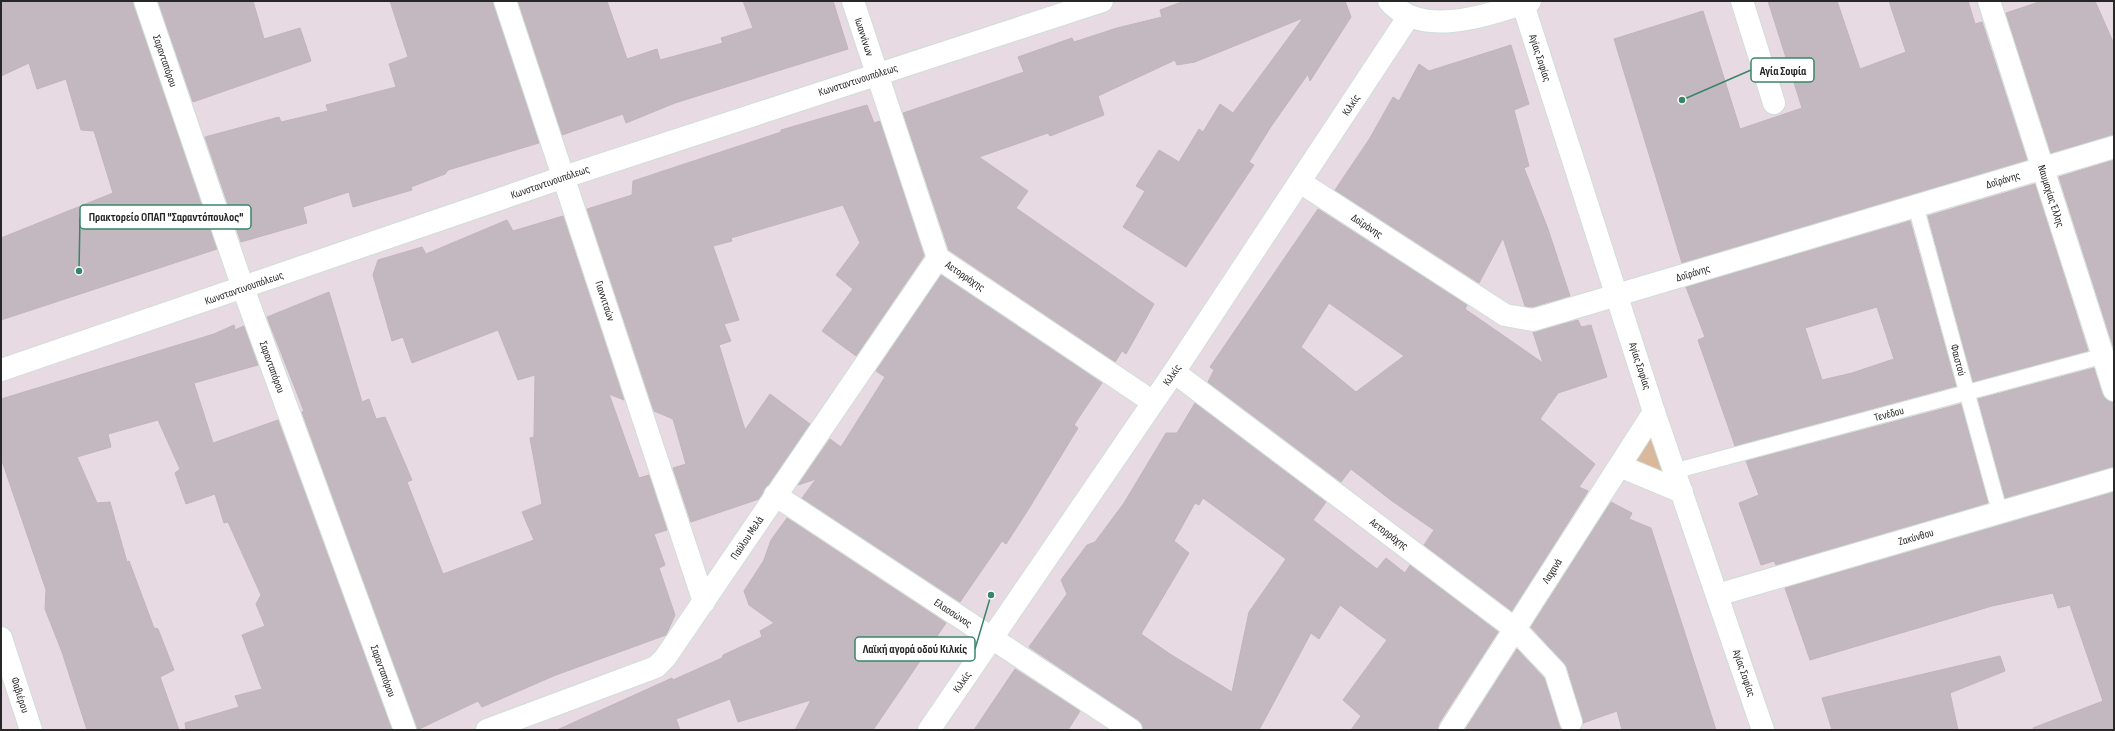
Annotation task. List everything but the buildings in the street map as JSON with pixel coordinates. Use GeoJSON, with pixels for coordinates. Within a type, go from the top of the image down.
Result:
{"type":"FeatureCollection","features":[{"type":"Feature","properties":{"kind":"street","name":"Σαρανταπόρου"},"geometry":{"type":"LineString","coordinates":[[145,1],[243,288],[405,730]]}},
{"type":"Feature","properties":{"kind":"street","name":"Γιαννιτσών"},"geometry":{"type":"LineString","coordinates":[[505,1],[704,602]]}},
{"type":"Feature","properties":{"kind":"street","name":"Ιωαννίνων"},"geometry":{"type":"LineString","coordinates":[[853,1],[876,74]]}},
{"type":"Feature","properties":{"kind":"street","name":"Κωνσταντινουπόλεως"},"geometry":{"type":"LineString","coordinates":[[1,370],[564,177],[1102,1]]}},
{"type":"Feature","properties":{"kind":"street"},"geometry":{"type":"LineString","coordinates":[[1389,1],[1397,9],[1410,16],[1430,22],[1451,22],[1525,2]]}},
{"type":"Feature","properties":{"kind":"street"},"geometry":{"type":"LineString","coordinates":[[1742,1],[1774,103]]}},
{"type":"Feature","properties":{"kind":"street","name":"Ναυμαχίας Έλλης"},"geometry":{"type":"LineString","coordinates":[[1989,1],[2114,390]]}},
{"type":"Feature","properties":{"kind":"street","name":"Αγίας Σοφίας"},"geometry":{"type":"LineString","coordinates":[[1525,2],[1654,412],[1763,730]]}},
{"type":"Feature","properties":{"kind":"street","name":"Κιλκίς"},"geometry":{"type":"LineString","coordinates":[[929,730],[1174,372],[1410,16]]}},
{"type":"Feature","properties":{"kind":"street","name":"Αετορράχης"},"geometry":{"type":"LineString","coordinates":[[876,74],[938,258],[1153,402]]}},
{"type":"Feature","properties":{"kind":"street","name":"Δοϊράνης"},"geometry":{"type":"LineString","coordinates":[[1300,182],[1505,315],[1524,320],[1543,318],[2114,147]]}},
{"type":"Feature","properties":{"kind":"street","name":"Παύλου Μελά"},"geometry":{"type":"LineString","coordinates":[[487,730],[656,667],[665,658],[938,258]]}},
{"type":"Feature","properties":{"kind":"street","name":"Αετορράχης"},"geometry":{"type":"LineString","coordinates":[[1174,372],[1515,629],[1555,671],[1571,722]]}},
{"type":"Feature","properties":{"kind":"street","name":"Λαχανά"},"geometry":{"type":"LineString","coordinates":[[1450,730],[1654,412]]}},
{"type":"Feature","properties":{"kind":"street"},"geometry":{"type":"LineString","coordinates":[[1620,466],[1682,492]]}},
{"type":"Feature","properties":{"kind":"street","name":"Ζακύνθου"},"geometry":{"type":"LineString","coordinates":[[1717,595],[2114,479]]}},
{"type":"Feature","properties":{"kind":"street","name":"Ελασσώνος"},"geometry":{"type":"LineString","coordinates":[[775,495],[1131,730]]}},
{"type":"Feature","properties":{"kind":"street","name":"Φαβιέρου"},"geometry":{"type":"LineString","coordinates":[[1,638],[31,730]]}},
{"type":"Feature","properties":{"kind":"lane","name":"Φαιστού"},"geometry":{"type":"LineString","coordinates":[[1916,207],[2000,513]]}},
{"type":"Feature","properties":{"kind":"lane","name":"Τενέδου"},"geometry":{"type":"LineString","coordinates":[[1674,471],[2103,356]]}},
{"type":"Feature","properties":{"kind":"shaded area"},"geometry":{"type":"Polygon","coordinates":[[[1654,412],[1682,492],[1620,466],[1654,412]]]}},
{"type":"Feature","properties":{"kind":"place","name":"Αγία Σοφία"},"geometry":{"type":"Point","coordinates":[1682,100]}},
{"type":"Feature","properties":{"kind":"place","name":"Πρακτορείο ΟΠΑΠ \"Σαραντόπουλος\""},"geometry":{"type":"Point","coordinates":[79,271]}},
{"type":"Feature","properties":{"kind":"place","name":"Λαϊκή αγορά οδού Κιλκίς"},"geometry":{"type":"Point","coordinates":[991,595]}}]}
